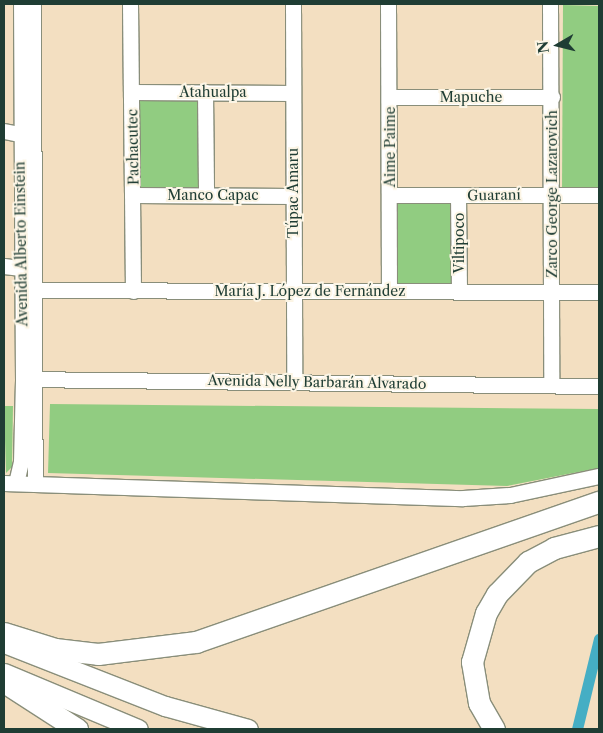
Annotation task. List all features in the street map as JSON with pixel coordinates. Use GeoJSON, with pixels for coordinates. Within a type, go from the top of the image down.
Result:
{"type":"FeatureCollection","features":[{"type":"Feature","properties":{"kind":"highway"},"geometry":{"type":"LineString","coordinates":[[4,633],[55,648],[98,654],[196,642],[599,502]]}},
{"type":"Feature","properties":{"kind":"highway"},"geometry":{"type":"LineString","coordinates":[[494,729],[479,703],[472,662],[486,613],[497,594],[528,562],[554,548],[599,536]]}},
{"type":"Feature","properties":{"kind":"highway"},"geometry":{"type":"LineString","coordinates":[[4,682],[76,729]]}},
{"type":"Feature","properties":{"kind":"main road"},"geometry":{"type":"LineString","coordinates":[[4,643],[165,706],[248,729]]}},
{"type":"Feature","properties":{"kind":"main road"},"geometry":{"type":"LineString","coordinates":[[4,674],[138,729]]}},
{"type":"Feature","properties":{"kind":"street","name":"Avenida Alberto Einstein"},"geometry":{"type":"LineString","coordinates":[[21,4],[22,268],[28,291]]}},
{"type":"Feature","properties":{"kind":"street","name":"Avenida Alberto Einstein"},"geometry":{"type":"LineString","coordinates":[[34,4],[28,379],[35,484]]}},
{"type":"Feature","properties":{"kind":"street","name":"Pachacutec"},"geometry":{"type":"LineString","coordinates":[[130,4],[134,195],[133,290]]}},
{"type":"Feature","properties":{"kind":"street","name":"Túpac Amaru"},"geometry":{"type":"LineString","coordinates":[[293,4],[294,381]]}},
{"type":"Feature","properties":{"kind":"street","name":"Aime Paime"},"geometry":{"type":"LineString","coordinates":[[388,4],[390,98],[389,291]]}},
{"type":"Feature","properties":{"kind":"street","name":"Zarco George Lazarovich"},"geometry":{"type":"LineString","coordinates":[[550,4],[553,194],[552,385]]}},
{"type":"Feature","properties":{"kind":"street","name":"Atahualpa"},"geometry":{"type":"LineString","coordinates":[[132,92],[293,93]]}},
{"type":"Feature","properties":{"kind":"street"},"geometry":{"type":"LineString","coordinates":[[205,92],[206,195]]}},
{"type":"Feature","properties":{"kind":"street","name":"Mapuche"},"geometry":{"type":"LineString","coordinates":[[390,98],[552,97]]}},
{"type":"Feature","properties":{"kind":"street"},"geometry":{"type":"LineString","coordinates":[[4,131],[20,134]]}},
{"type":"Feature","properties":{"kind":"street","name":"Manco Capac"},"geometry":{"type":"LineString","coordinates":[[134,195],[293,196]]}},
{"type":"Feature","properties":{"kind":"street","name":"Guaraní"},"geometry":{"type":"LineString","coordinates":[[390,195],[599,195]]}},
{"type":"Feature","properties":{"kind":"street","name":"Viltipoco"},"geometry":{"type":"LineString","coordinates":[[458,196],[459,291]]}},
{"type":"Feature","properties":{"kind":"street"},"geometry":{"type":"LineString","coordinates":[[4,266],[22,268]]}},
{"type":"Feature","properties":{"kind":"street","name":"María J. López de Fernández"},"geometry":{"type":"LineString","coordinates":[[28,291],[599,292]]}},
{"type":"Feature","properties":{"kind":"street","name":"Avenida Alberto Einstein"},"geometry":{"type":"LineString","coordinates":[[10,483],[21,462],[28,379]]}},
{"type":"Feature","properties":{"kind":"street","name":"Avenida Nelly Barbarán Alvarado"},"geometry":{"type":"LineString","coordinates":[[28,379],[599,386]]}},
{"type":"Feature","properties":{"kind":"street"},"geometry":{"type":"LineString","coordinates":[[10,483],[463,498],[510,495],[599,476]]}},
{"type":"Feature","properties":{"kind":"green space"},"geometry":{"type":"Polygon","coordinates":[[[563,5],[599,6],[599,190],[562,191],[563,5]]]}},
{"type":"Feature","properties":{"kind":"green space"},"geometry":{"type":"Polygon","coordinates":[[[201,98],[200,192],[139,194],[139,99],[201,98]]]}},
{"type":"Feature","properties":{"kind":"green space"},"geometry":{"type":"Polygon","coordinates":[[[457,203],[457,285],[398,285],[398,204],[457,203]]]}},
{"type":"Feature","properties":{"kind":"green space"},"geometry":{"type":"Polygon","coordinates":[[[50,404],[599,409],[599,468],[507,486],[48,473],[50,404]]]}},
{"type":"Feature","properties":{"kind":"green space"},"geometry":{"type":"Polygon","coordinates":[[[4,406],[13,406],[12,467],[6,473],[4,406]]]}},
{"type":"Feature","properties":{"kind":"waterway"},"geometry":{"type":"LineString","coordinates":[[577,729],[599,639]]}}]}
